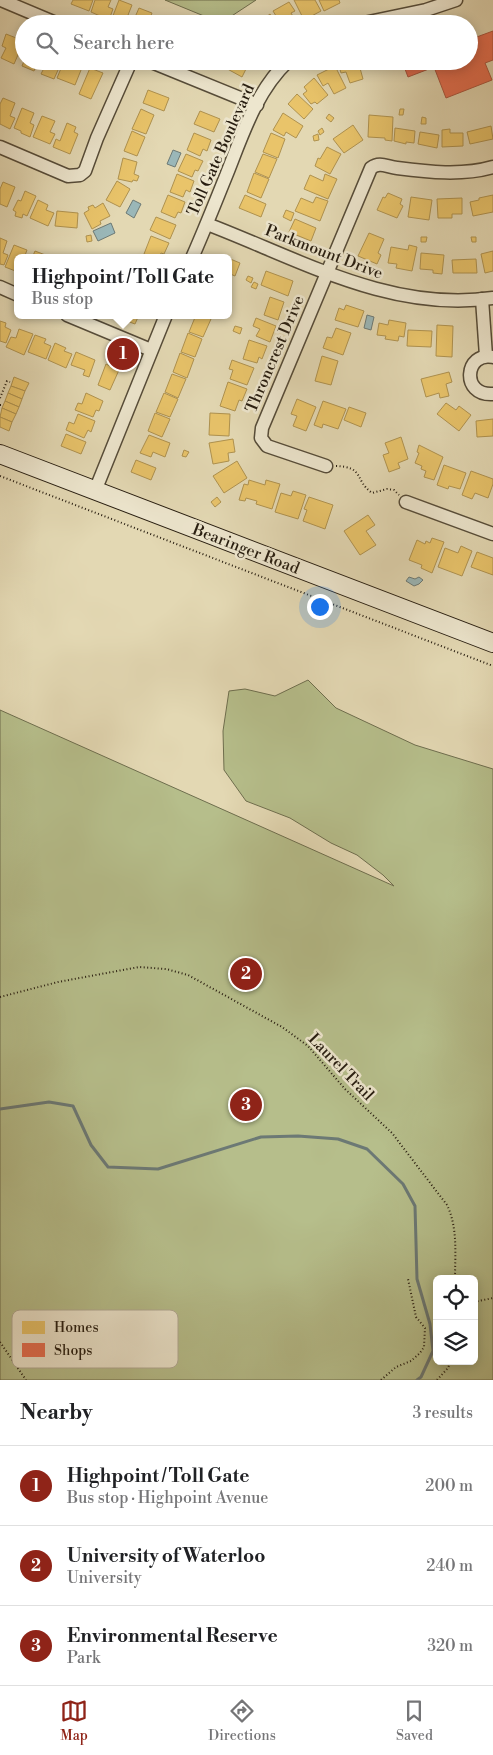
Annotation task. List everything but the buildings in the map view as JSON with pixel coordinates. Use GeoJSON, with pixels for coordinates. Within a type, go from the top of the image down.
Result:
{"type":"FeatureCollection","features":[{"type":"Feature","properties":{"kind":"street"},"geometry":{"type":"LineString","coordinates":[[1,0],[37,15]]}},
{"type":"Feature","properties":{"kind":"street"},"geometry":{"type":"LineString","coordinates":[[402,15],[426,10],[456,0]]}},
{"type":"Feature","properties":{"kind":"street"},"geometry":{"type":"LineString","coordinates":[[0,147],[68,176],[80,175],[85,171],[97,138],[127,70]]}},
{"type":"Feature","properties":{"kind":"street"},"geometry":{"type":"LineString","coordinates":[[171,70],[257,105]]}},
{"type":"Feature","properties":{"kind":"street","name":"Toll Gate Boulevard"},"geometry":{"type":"LineString","coordinates":[[194,254],[242,136],[265,88],[278,70]]}},
{"type":"Feature","properties":{"kind":"street"},"geometry":{"type":"LineString","coordinates":[[327,273],[362,187],[371,168],[376,164],[416,171],[456,172],[493,167]]}},
{"type":"Feature","properties":{"kind":"street","name":"Parkmount Drive"},"geometry":{"type":"LineString","coordinates":[[207,224],[366,287],[390,293],[444,299],[487,298]]}},
{"type":"Feature","properties":{"kind":"street","name":"Throncrest Drive"},"geometry":{"type":"LineString","coordinates":[[326,466],[268,446],[261,438],[262,428],[327,273]]}},
{"type":"Feature","properties":{"kind":"street"},"geometry":{"type":"LineString","coordinates":[[0,287],[14,293]]}},
{"type":"Feature","properties":{"kind":"street"},"geometry":{"type":"LineString","coordinates":[[487,298],[490,356],[477,360],[472,365],[470,382],[481,392],[493,394]]}},
{"type":"Feature","properties":{"kind":"street"},"geometry":{"type":"LineString","coordinates":[[77,319],[151,350]]}},
{"type":"Feature","properties":{"kind":"street"},"geometry":{"type":"LineString","coordinates":[[95,491],[164,319]]}},
{"type":"Feature","properties":{"kind":"street","name":"Bearinger Road"},"geometry":{"type":"LineString","coordinates":[[0,454],[493,643]]}},
{"type":"Feature","properties":{"kind":"street"},"geometry":{"type":"LineString","coordinates":[[406,502],[493,534]]}},
{"type":"Feature","properties":{"kind":"path"},"geometry":{"type":"LineString","coordinates":[[4,398],[0,397],[5,390],[7,381],[10,382]]}},
{"type":"Feature","properties":{"kind":"path"},"geometry":{"type":"LineString","coordinates":[[326,466],[350,467],[357,472],[366,488],[372,493],[386,489],[394,490],[406,502]]}},
{"type":"Feature","properties":{"kind":"path"},"geometry":{"type":"LineString","coordinates":[[0,476],[493,666]]}},
{"type":"Feature","properties":{"kind":"path","name":"Laurel Trail"},"geometry":{"type":"LineString","coordinates":[[0,997],[58,982],[139,967],[166,969],[188,975],[282,1027],[308,1046],[346,1089],[392,1133],[447,1205],[453,1217],[455,1234],[455,1275]]}},
{"type":"Feature","properties":{"kind":"path"},"geometry":{"type":"LineString","coordinates":[[381,1380],[396,1367],[411,1361],[424,1347],[425,1328],[416,1317],[408,1278]]}},
{"type":"Feature","properties":{"kind":"path"},"geometry":{"type":"LineString","coordinates":[[478,1301],[493,1298]]}},
{"type":"Feature","properties":{"kind":"path"},"geometry":{"type":"LineString","coordinates":[[0,1342],[12,1360]]}},
{"type":"Feature","properties":{"kind":"path"},"geometry":{"type":"LineString","coordinates":[[436,1380],[449,1365]]}},
{"type":"Feature","properties":{"kind":"path"},"geometry":{"type":"LineString","coordinates":[[18,1368],[26,1380]]}},
{"type":"Feature","properties":{"kind":"green space"},"geometry":{"type":"Polygon","coordinates":[[[165,0],[256,0],[233,15],[202,15],[165,0]]]}},
{"type":"Feature","properties":{"kind":"green space"},"geometry":{"type":"Polygon","coordinates":[[[308,680],[336,708],[415,745],[493,769],[493,1380],[0,1380],[0,710],[394,886],[357,855],[331,843],[290,818],[246,801],[224,770],[223,731],[229,691],[245,689],[275,696],[308,680]]]}},
{"type":"Feature","properties":{"kind":"water"},"geometry":{"type":"Polygon","coordinates":[[[173,150],[181,153],[175,167],[167,164],[173,150]]]}},
{"type":"Feature","properties":{"kind":"water"},"geometry":{"type":"Polygon","coordinates":[[[133,200],[141,204],[134,218],[126,213],[133,200]]]}},
{"type":"Feature","properties":{"kind":"water"},"geometry":{"type":"Polygon","coordinates":[[[111,223],[115,233],[98,241],[93,231],[111,223]]]}},
{"type":"Feature","properties":{"kind":"water"},"geometry":{"type":"Polygon","coordinates":[[[367,315],[374,317],[371,330],[364,328],[367,315]]]}},
{"type":"Feature","properties":{"kind":"water"},"geometry":{"type":"Polygon","coordinates":[[[409,577],[415,579],[419,577],[423,580],[414,586],[406,581],[409,577]]]}},
{"type":"Feature","properties":{"kind":"waterway"},"geometry":{"type":"LineString","coordinates":[[0,1109],[49,1102],[73,1106],[91,1145],[108,1167],[158,1169],[261,1137],[298,1136],[338,1139],[367,1149],[403,1184],[415,1206],[417,1279],[430,1324],[433,1351],[421,1377],[417,1380]]}},
{"type":"Feature","properties":{"kind":"place","name":"Highpoint / Toll Gate"},"geometry":{"type":"Point","coordinates":[123,354]}},
{"type":"Feature","properties":{"kind":"place","name":"University of Waterloo"},"geometry":{"type":"Point","coordinates":[246,974]}},
{"type":"Feature","properties":{"kind":"place","name":"Environmental Reserve"},"geometry":{"type":"Point","coordinates":[246,1105]}}]}
